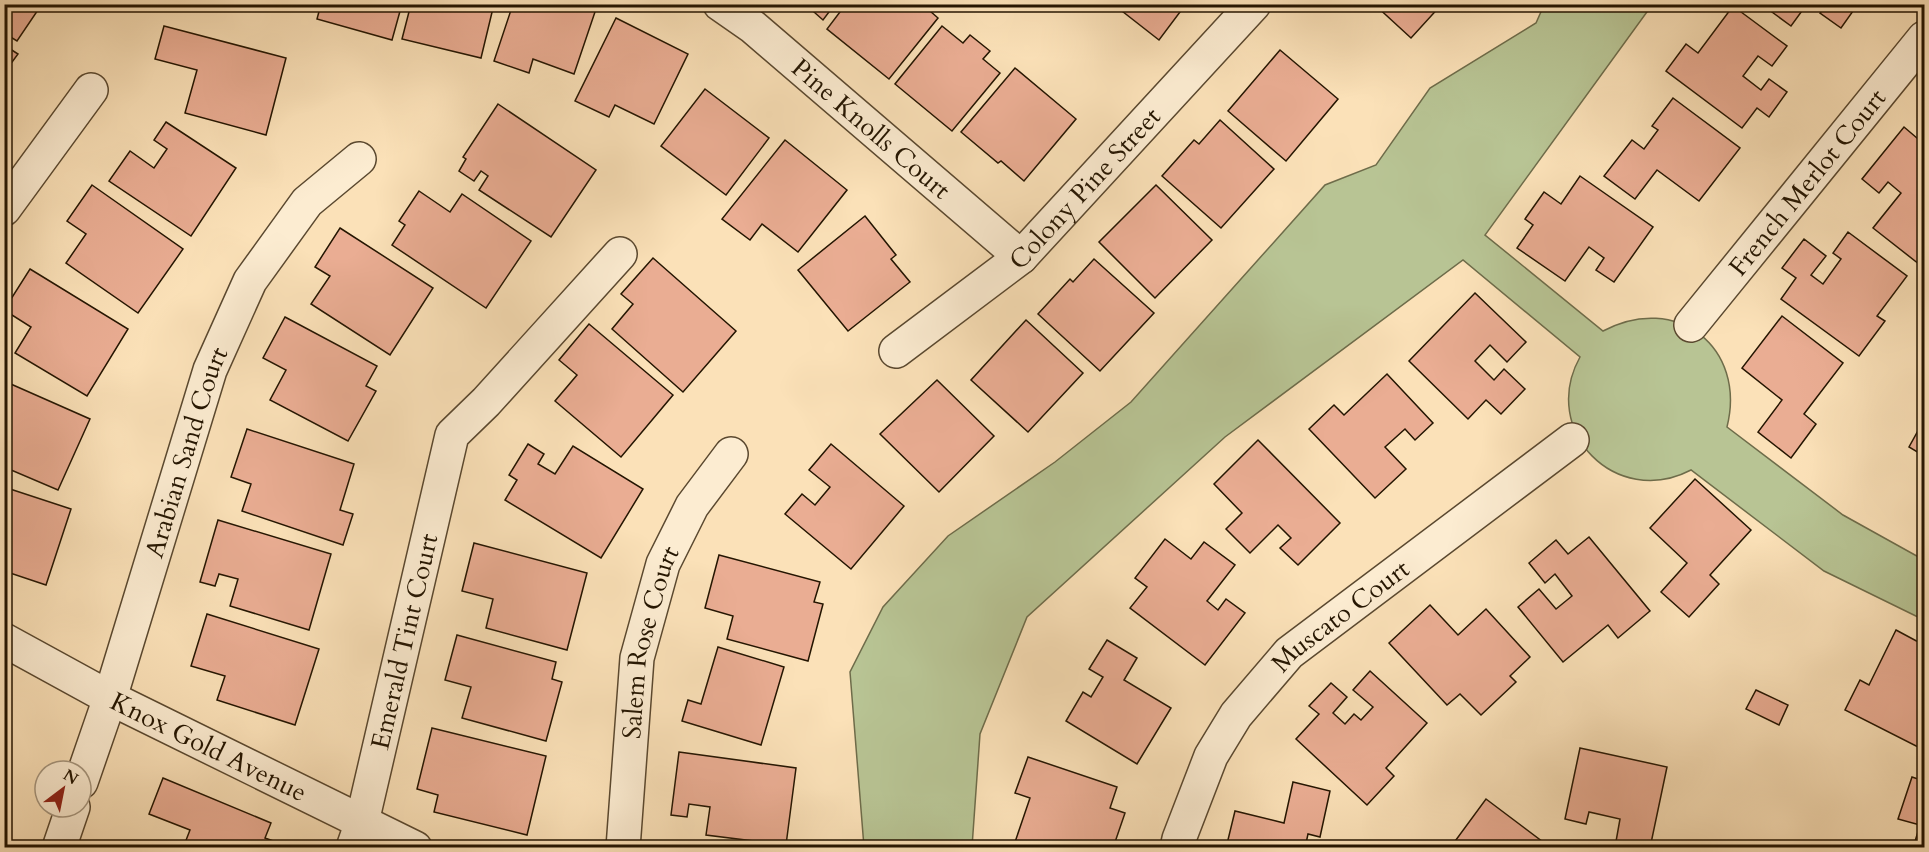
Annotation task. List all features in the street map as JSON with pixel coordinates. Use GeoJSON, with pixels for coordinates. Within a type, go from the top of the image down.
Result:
{"type":"FeatureCollection","features":[{"type":"Feature","properties":{"kind":"street","name":"Pine Knolls Court"},"geometry":{"type":"LineString","coordinates":[[720,4],[753,27],[1021,257]]}},
{"type":"Feature","properties":{"kind":"street","name":"Colony Pine Street"},"geometry":{"type":"LineString","coordinates":[[896,351],[1021,257],[1254,4]]}},
{"type":"Feature","properties":{"kind":"street","name":"French Merlot Court"},"geometry":{"type":"LineString","coordinates":[[1691,325],[1924,38]]}},
{"type":"Feature","properties":{"kind":"street"},"geometry":{"type":"LineString","coordinates":[[4,209],[91,90]]}},
{"type":"Feature","properties":{"kind":"street","name":"Arabian Sand Court"},"geometry":{"type":"LineString","coordinates":[[89,759],[210,370],[250,281],[307,202],[359,159]]}},
{"type":"Feature","properties":{"kind":"street","name":"Emerald Tint Court"},"geometry":{"type":"LineString","coordinates":[[358,835],[452,435],[486,402],[620,254]]}},
{"type":"Feature","properties":{"kind":"street","name":"Muscato Court"},"geometry":{"type":"LineString","coordinates":[[1177,848],[1211,756],[1236,715],[1289,653],[1572,440]]}},
{"type":"Feature","properties":{"kind":"street","name":"Salem Rose Court"},"geometry":{"type":"LineString","coordinates":[[622,848],[637,658],[648,616],[663,564],[692,506],[730,454]]}},
{"type":"Feature","properties":{"kind":"street","name":"Knox Gold Avenue"},"geometry":{"type":"LineString","coordinates":[[4,640],[358,835],[415,848]]}},
{"type":"Feature","properties":{"kind":"street"},"geometry":{"type":"LineString","coordinates":[[59,848],[69,819]]}},
{"type":"Feature","properties":{"kind":"green space"},"geometry":{"type":"Polygon","coordinates":[[[1544,5],[1652,5],[1485,235],[1603,331],[1630,321],[1656,318],[1680,323],[1700,334],[1716,351],[1726,373],[1730,398],[1727,427],[1843,515],[1924,560],[1924,620],[1824,571],[1691,470],[1663,479],[1636,479],[1612,471],[1592,456],[1577,436],[1570,411],[1570,385],[1580,357],[1463,260],[1225,437],[1027,617],[980,734],[972,847],[864,847],[850,672],[883,607],[948,536],[1055,462],[1131,402],[1325,185],[1376,165],[1430,88],[1536,23],[1544,5]]]}},
{"type":"Feature","properties":{"kind":"building"},"geometry":{"type":"Polygon","coordinates":[[[4,4],[42,4],[17,41],[4,33],[4,4]]]}},
{"type":"Feature","properties":{"kind":"building"},"geometry":{"type":"Polygon","coordinates":[[[321,4],[402,4],[392,40],[317,19],[321,4]]]}},
{"type":"Feature","properties":{"kind":"building"},"geometry":{"type":"Polygon","coordinates":[[[411,4],[494,4],[481,58],[402,39],[411,4]]]}},
{"type":"Feature","properties":{"kind":"building"},"geometry":{"type":"Polygon","coordinates":[[[513,4],[597,6],[574,74],[533,59],[529,73],[494,61],[513,4]]]}},
{"type":"Feature","properties":{"kind":"building"},"geometry":{"type":"Polygon","coordinates":[[[805,4],[835,4],[823,20],[805,4]]]}},
{"type":"Feature","properties":{"kind":"building"},"geometry":{"type":"Polygon","coordinates":[[[846,4],[922,4],[938,18],[889,79],[827,29],[846,4]]]}},
{"type":"Feature","properties":{"kind":"building"},"geometry":{"type":"Polygon","coordinates":[[[1113,4],[1186,4],[1159,40],[1113,4]]]}},
{"type":"Feature","properties":{"kind":"building"},"geometry":{"type":"Polygon","coordinates":[[[1374,4],[1442,4],[1411,38],[1374,4]]]}},
{"type":"Feature","properties":{"kind":"building"},"geometry":{"type":"Polygon","coordinates":[[[1761,4],[1807,4],[1791,26],[1761,4]]]}},
{"type":"Feature","properties":{"kind":"building"},"geometry":{"type":"Polygon","coordinates":[[[1827,4],[1858,4],[1841,28],[1820,13],[1827,4]]]}},
{"type":"Feature","properties":{"kind":"building"},"geometry":{"type":"Polygon","coordinates":[[[1733,6],[1787,46],[1772,66],[1758,56],[1743,76],[1761,90],[1769,79],[1787,92],[1769,117],[1757,108],[1742,128],[1666,71],[1686,44],[1698,53],[1733,6]]]}},
{"type":"Feature","properties":{"kind":"building"},"geometry":{"type":"Polygon","coordinates":[[[616,18],[688,54],[654,124],[615,105],[609,117],[575,101],[616,18]]]}},
{"type":"Feature","properties":{"kind":"building"},"geometry":{"type":"Polygon","coordinates":[[[164,26],[286,58],[266,135],[185,113],[197,70],[155,59],[164,26]]]}},
{"type":"Feature","properties":{"kind":"building"},"geometry":{"type":"Polygon","coordinates":[[[942,26],[963,43],[970,35],[990,51],[983,59],[1000,73],[952,131],[895,84],[942,26]]]}},
{"type":"Feature","properties":{"kind":"building"},"geometry":{"type":"Polygon","coordinates":[[[4,45],[18,54],[4,73],[4,45]]]}},
{"type":"Feature","properties":{"kind":"building"},"geometry":{"type":"Polygon","coordinates":[[[1280,50],[1338,99],[1286,161],[1228,111],[1280,50]]]}},
{"type":"Feature","properties":{"kind":"building"},"geometry":{"type":"Polygon","coordinates":[[[1015,68],[1076,119],[1024,181],[961,132],[1015,68]]]}},
{"type":"Feature","properties":{"kind":"building"},"geometry":{"type":"Polygon","coordinates":[[[705,89],[769,138],[726,195],[661,146],[705,89]]]}},
{"type":"Feature","properties":{"kind":"building"},"geometry":{"type":"Polygon","coordinates":[[[1673,98],[1740,148],[1699,201],[1657,170],[1635,199],[1604,176],[1632,140],[1644,149],[1658,130],[1652,126],[1673,98]]]}},
{"type":"Feature","properties":{"kind":"building"},"geometry":{"type":"Polygon","coordinates":[[[498,104],[596,170],[551,237],[479,190],[488,176],[481,171],[474,181],[459,171],[466,159],[463,157],[498,104]]]}},
{"type":"Feature","properties":{"kind":"building"},"geometry":{"type":"Polygon","coordinates":[[[1220,120],[1274,169],[1221,228],[1162,176],[1194,140],[1199,144],[1220,120]]]}},
{"type":"Feature","properties":{"kind":"building"},"geometry":{"type":"Polygon","coordinates":[[[166,122],[236,168],[191,236],[109,181],[130,151],[154,168],[167,149],[154,140],[166,122]]]}},
{"type":"Feature","properties":{"kind":"building"},"geometry":{"type":"Polygon","coordinates":[[[1904,127],[1924,144],[1924,268],[1873,228],[1901,193],[1888,182],[1879,193],[1862,179],[1904,127]]]}},
{"type":"Feature","properties":{"kind":"building"},"geometry":{"type":"Polygon","coordinates":[[[785,140],[847,190],[798,252],[762,224],[750,240],[722,219],[785,140]]]}},
{"type":"Feature","properties":{"kind":"building"},"geometry":{"type":"Polygon","coordinates":[[[1580,176],[1653,227],[1614,282],[1596,270],[1604,258],[1589,247],[1565,281],[1517,248],[1533,225],[1525,219],[1544,192],[1561,204],[1580,176]]]}},
{"type":"Feature","properties":{"kind":"building"},"geometry":{"type":"Polygon","coordinates":[[[92,185],[183,249],[138,313],[66,263],[86,234],[67,221],[92,185]]]}},
{"type":"Feature","properties":{"kind":"building"},"geometry":{"type":"Polygon","coordinates":[[[1156,185],[1212,240],[1155,298],[1099,242],[1156,185]]]}},
{"type":"Feature","properties":{"kind":"building"},"geometry":{"type":"Polygon","coordinates":[[[419,191],[450,212],[462,194],[531,241],[486,308],[392,245],[405,225],[399,221],[419,191]]]}},
{"type":"Feature","properties":{"kind":"building"},"geometry":{"type":"Polygon","coordinates":[[[865,216],[896,255],[891,259],[910,282],[848,331],[798,270],[865,216]]]}},
{"type":"Feature","properties":{"kind":"building"},"geometry":{"type":"Polygon","coordinates":[[[340,228],[433,288],[390,355],[311,304],[330,276],[315,267],[340,228]]]}},
{"type":"Feature","properties":{"kind":"building"},"geometry":{"type":"Polygon","coordinates":[[[1848,232],[1907,276],[1877,316],[1885,321],[1859,356],[1781,299],[1796,278],[1782,268],[1804,239],[1826,256],[1811,275],[1823,284],[1841,259],[1833,253],[1848,232]]]}},
{"type":"Feature","properties":{"kind":"building"},"geometry":{"type":"Polygon","coordinates":[[[653,258],[736,331],[683,392],[612,329],[633,304],[621,294],[653,258]]]}},
{"type":"Feature","properties":{"kind":"building"},"geometry":{"type":"Polygon","coordinates":[[[1094,259],[1154,313],[1100,371],[1038,314],[1070,279],[1073,282],[1094,259]]]}},
{"type":"Feature","properties":{"kind":"building"},"geometry":{"type":"Polygon","coordinates":[[[30,269],[128,329],[87,396],[15,353],[31,327],[4,310],[30,269]]]}},
{"type":"Feature","properties":{"kind":"building"},"geometry":{"type":"Polygon","coordinates":[[[1475,293],[1526,342],[1507,362],[1490,345],[1475,361],[1494,380],[1504,369],[1525,389],[1501,414],[1486,400],[1468,419],[1409,361],[1475,293]]]}},
{"type":"Feature","properties":{"kind":"building"},"geometry":{"type":"Polygon","coordinates":[[[1782,316],[1843,363],[1804,414],[1816,424],[1791,458],[1758,432],[1782,400],[1742,368],[1782,316]]]}},
{"type":"Feature","properties":{"kind":"building"},"geometry":{"type":"Polygon","coordinates":[[[285,317],[377,366],[366,386],[376,391],[348,441],[270,400],[286,370],[263,358],[285,317]]]}},
{"type":"Feature","properties":{"kind":"building"},"geometry":{"type":"Polygon","coordinates":[[[1026,320],[1083,373],[1028,432],[971,380],[1026,320]]]}},
{"type":"Feature","properties":{"kind":"building"},"geometry":{"type":"Polygon","coordinates":[[[589,324],[673,395],[621,457],[555,401],[577,375],[559,360],[589,324]]]}},
{"type":"Feature","properties":{"kind":"building"},"geometry":{"type":"Polygon","coordinates":[[[1387,374],[1433,423],[1415,440],[1405,429],[1385,447],[1406,469],[1375,498],[1309,429],[1334,405],[1344,415],[1387,374]]]}},
{"type":"Feature","properties":{"kind":"building"},"geometry":{"type":"Polygon","coordinates":[[[937,380],[994,436],[939,492],[880,434],[937,380]]]}},
{"type":"Feature","properties":{"kind":"building"},"geometry":{"type":"Polygon","coordinates":[[[4,381],[90,419],[58,490],[4,467],[4,381]]]}},
{"type":"Feature","properties":{"kind":"building"},"geometry":{"type":"Polygon","coordinates":[[[1924,420],[1924,456],[1909,447],[1924,420]]]}},
{"type":"Feature","properties":{"kind":"building"},"geometry":{"type":"Polygon","coordinates":[[[247,429],[354,464],[340,510],[353,514],[343,545],[242,511],[251,484],[231,477],[247,429]]]}},
{"type":"Feature","properties":{"kind":"building"},"geometry":{"type":"Polygon","coordinates":[[[1258,440],[1340,523],[1298,565],[1280,548],[1291,538],[1278,525],[1250,553],[1226,529],[1242,513],[1214,484],[1258,440]]]}},
{"type":"Feature","properties":{"kind":"building"},"geometry":{"type":"Polygon","coordinates":[[[528,444],[544,454],[538,464],[555,474],[573,446],[643,489],[601,558],[505,500],[517,480],[509,475],[528,444]]]}},
{"type":"Feature","properties":{"kind":"building"},"geometry":{"type":"Polygon","coordinates":[[[831,444],[904,506],[851,569],[785,514],[802,494],[815,505],[830,487],[809,470],[831,444]]]}},
{"type":"Feature","properties":{"kind":"building"},"geometry":{"type":"Polygon","coordinates":[[[1695,479],[1751,530],[1710,575],[1719,584],[1689,617],[1661,592],[1687,563],[1650,528],[1695,479]]]}},
{"type":"Feature","properties":{"kind":"building"},"geometry":{"type":"Polygon","coordinates":[[[4,487],[71,509],[46,585],[4,571],[4,487]]]}},
{"type":"Feature","properties":{"kind":"building"},"geometry":{"type":"Polygon","coordinates":[[[218,520],[331,554],[309,630],[230,606],[238,579],[219,574],[215,586],[200,582],[218,520]]]}},
{"type":"Feature","properties":{"kind":"building"},"geometry":{"type":"Polygon","coordinates":[[[1589,537],[1650,611],[1618,638],[1608,625],[1563,662],[1518,607],[1539,589],[1556,609],[1572,596],[1555,574],[1545,583],[1529,563],[1556,540],[1568,554],[1589,537]]]}},
{"type":"Feature","properties":{"kind":"building"},"geometry":{"type":"Polygon","coordinates":[[[1165,539],[1191,559],[1204,542],[1235,565],[1207,601],[1218,610],[1226,599],[1245,613],[1205,665],[1130,608],[1147,587],[1135,578],[1165,539]]]}},
{"type":"Feature","properties":{"kind":"building"},"geometry":{"type":"Polygon","coordinates":[[[474,543],[587,573],[567,650],[486,628],[493,599],[462,591],[474,543]]]}},
{"type":"Feature","properties":{"kind":"building"},"geometry":{"type":"Polygon","coordinates":[[[719,555],[820,582],[814,602],[823,604],[808,661],[727,639],[733,616],[705,608],[719,555]]]}},
{"type":"Feature","properties":{"kind":"building"},"geometry":{"type":"Polygon","coordinates":[[[1430,605],[1458,635],[1486,609],[1530,657],[1510,676],[1516,682],[1481,715],[1460,694],[1447,705],[1389,643],[1430,605]]]}},
{"type":"Feature","properties":{"kind":"building"},"geometry":{"type":"Polygon","coordinates":[[[207,614],[319,649],[295,725],[217,700],[225,676],[191,666],[207,614]]]}},
{"type":"Feature","properties":{"kind":"building"},"geometry":{"type":"Polygon","coordinates":[[[1896,630],[1924,645],[1924,750],[1845,710],[1860,680],[1869,685],[1896,630]]]}},
{"type":"Feature","properties":{"kind":"building"},"geometry":{"type":"Polygon","coordinates":[[[457,635],[556,662],[552,679],[562,682],[546,741],[462,718],[471,687],[445,680],[457,635]]]}},
{"type":"Feature","properties":{"kind":"building"},"geometry":{"type":"Polygon","coordinates":[[[1107,640],[1137,658],[1124,680],[1171,708],[1137,764],[1066,721],[1083,692],[1091,697],[1103,677],[1089,669],[1107,640]]]}},
{"type":"Feature","properties":{"kind":"building"},"geometry":{"type":"Polygon","coordinates":[[[718,647],[784,667],[761,745],[682,721],[688,700],[701,704],[718,647]]]}},
{"type":"Feature","properties":{"kind":"building"},"geometry":{"type":"Polygon","coordinates":[[[1370,671],[1427,723],[1386,768],[1394,776],[1367,805],[1296,739],[1319,714],[1309,706],[1331,683],[1347,697],[1333,713],[1345,724],[1354,714],[1361,720],[1373,707],[1353,690],[1370,671]]]}},
{"type":"Feature","properties":{"kind":"building"},"geometry":{"type":"Polygon","coordinates":[[[1756,690],[1788,705],[1779,725],[1746,709],[1756,690]]]}},
{"type":"Feature","properties":{"kind":"building"},"geometry":{"type":"Polygon","coordinates":[[[432,728],[546,756],[527,835],[434,812],[438,795],[417,789],[432,728]]]}},
{"type":"Feature","properties":{"kind":"building"},"geometry":{"type":"Polygon","coordinates":[[[1580,748],[1667,767],[1650,848],[1615,847],[1620,819],[1589,812],[1586,824],[1565,819],[1580,748]]]}},
{"type":"Feature","properties":{"kind":"building"},"geometry":{"type":"Polygon","coordinates":[[[679,752],[796,768],[786,845],[706,835],[710,807],[689,804],[687,817],[671,815],[679,752]]]}},
{"type":"Feature","properties":{"kind":"building"},"geometry":{"type":"Polygon","coordinates":[[[1028,757],[1117,787],[1110,808],[1125,813],[1113,848],[1013,848],[1030,798],[1015,793],[1028,757]]]}},
{"type":"Feature","properties":{"kind":"building"},"geometry":{"type":"Polygon","coordinates":[[[1912,777],[1924,781],[1924,848],[1913,848],[1920,825],[1898,819],[1912,777]]]}},
{"type":"Feature","properties":{"kind":"building"},"geometry":{"type":"Polygon","coordinates":[[[163,778],[271,823],[265,838],[276,842],[273,848],[183,848],[190,830],[149,814],[163,778]]]}},
{"type":"Feature","properties":{"kind":"building"},"geometry":{"type":"Polygon","coordinates":[[[1293,782],[1330,791],[1320,837],[1308,834],[1305,848],[1226,848],[1235,811],[1284,823],[1293,782]]]}},
{"type":"Feature","properties":{"kind":"building"},"geometry":{"type":"Polygon","coordinates":[[[1486,799],[1551,848],[1450,848],[1486,799]]]}}]}
